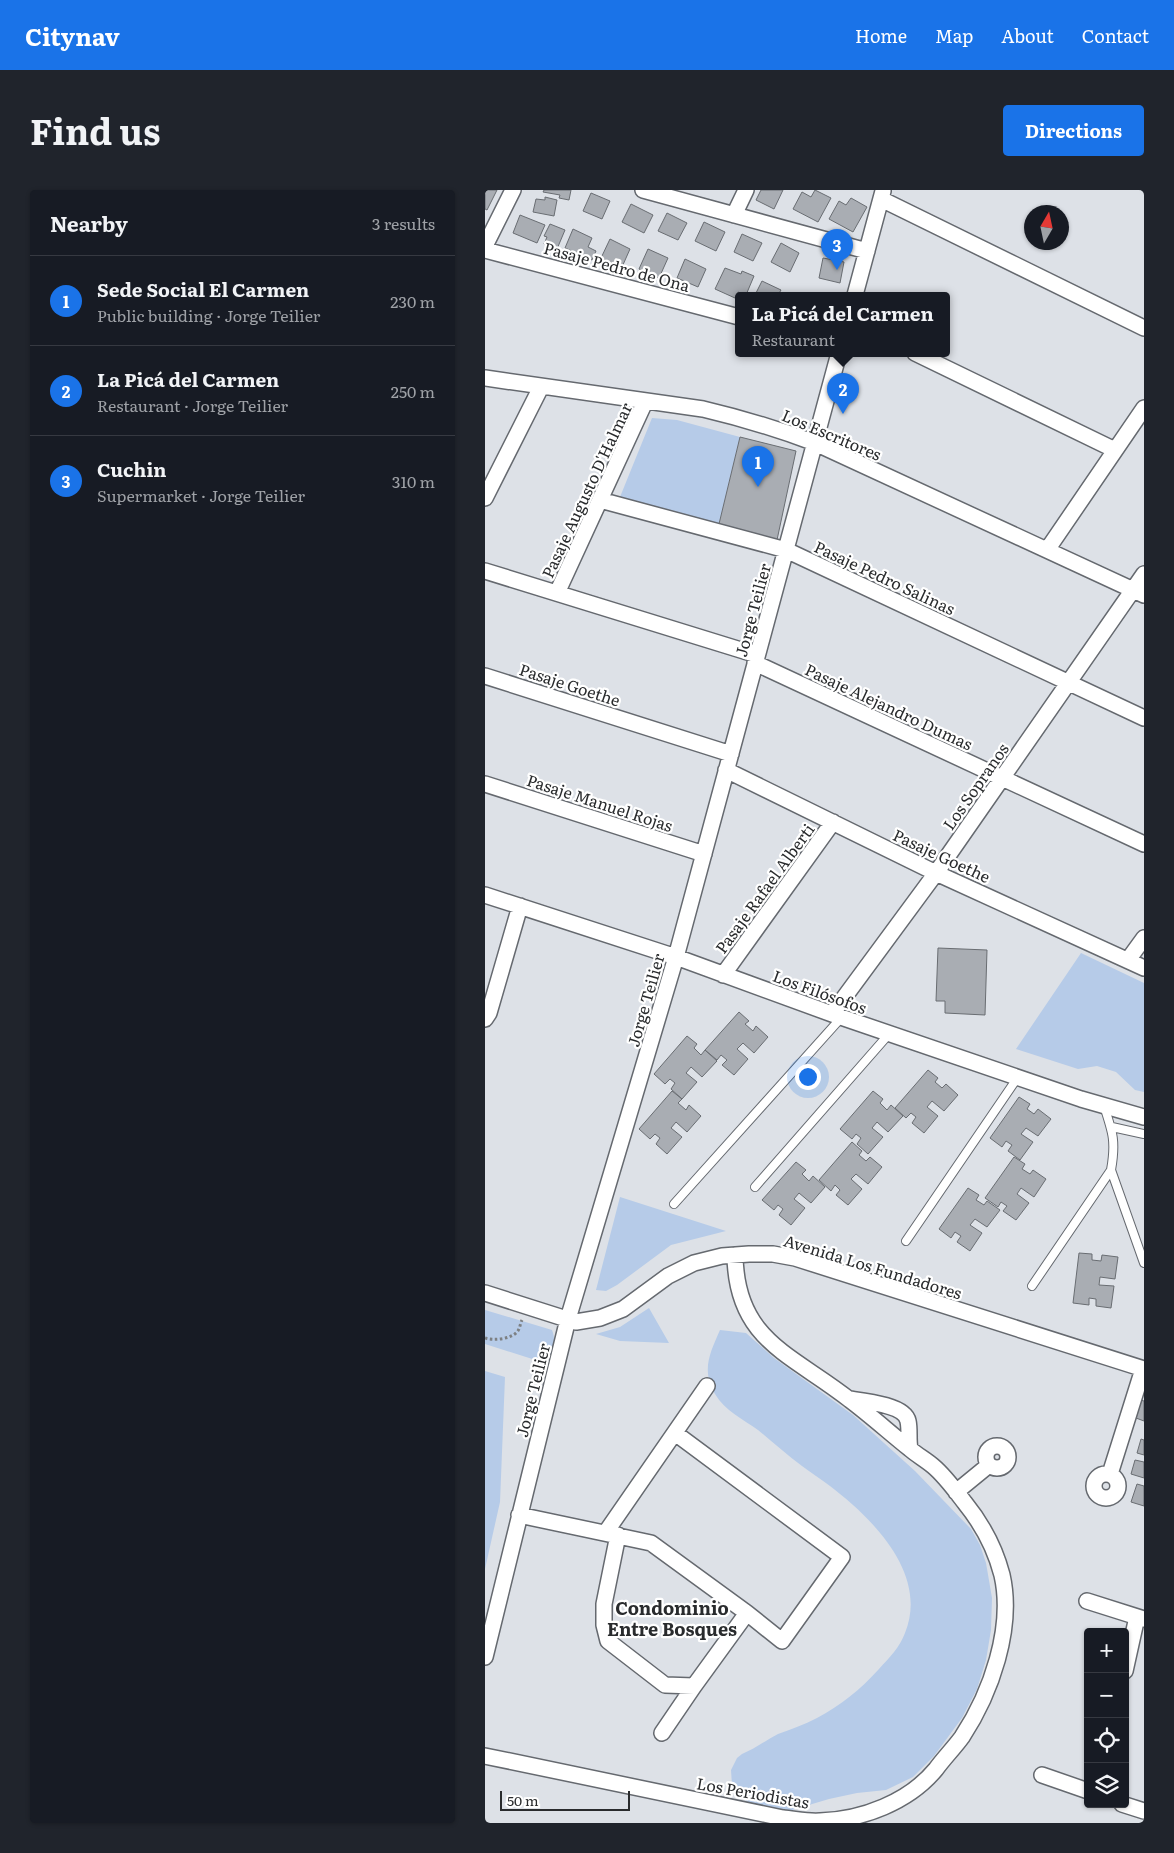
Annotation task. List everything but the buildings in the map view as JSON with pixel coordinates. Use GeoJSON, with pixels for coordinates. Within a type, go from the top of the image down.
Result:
{"type":"FeatureCollection","features":[{"type":"Feature","properties":{"kind":"street"},"geometry":{"type":"LineString","coordinates":[[485,248],[513,190]]}},
{"type":"Feature","properties":{"kind":"street"},"geometry":{"type":"LineString","coordinates":[[643,190],[867,251]]}},
{"type":"Feature","properties":{"kind":"street"},"geometry":{"type":"LineString","coordinates":[[734,215],[746,190]]}},
{"type":"Feature","properties":{"kind":"street"},"geometry":{"type":"LineString","coordinates":[[856,292],[882,195],[1144,328]]}},
{"type":"Feature","properties":{"kind":"street","name":"Pasaje Pedro de Ona"},"geometry":{"type":"LineString","coordinates":[[485,248],[735,316]]}},
{"type":"Feature","properties":{"kind":"street","name":"Jorge Teilier"},"geometry":{"type":"LineString","coordinates":[[485,1657],[568,1319],[676,958],[838,357]]}},
{"type":"Feature","properties":{"kind":"street"},"geometry":{"type":"LineString","coordinates":[[923,357],[1115,450]]}},
{"type":"Feature","properties":{"kind":"street","name":"Los Escritores"},"geometry":{"type":"LineString","coordinates":[[485,378],[731,415],[787,432],[815,443],[1138,592]]}},
{"type":"Feature","properties":{"kind":"street"},"geometry":{"type":"LineString","coordinates":[[485,498],[541,387]]}},
{"type":"Feature","properties":{"kind":"street","name":"Pasaje Augusto D'Halmar"},"geometry":{"type":"LineString","coordinates":[[557,593],[645,402]]}},
{"type":"Feature","properties":{"kind":"street"},"geometry":{"type":"LineString","coordinates":[[1047,550],[1144,408]]}},
{"type":"Feature","properties":{"kind":"street","name":"Pasaje Pedro Salinas"},"geometry":{"type":"LineString","coordinates":[[600,500],[786,550],[1144,718]]}},
{"type":"Feature","properties":{"kind":"street","name":"Pasaje Alejandro Dumas"},"geometry":{"type":"LineString","coordinates":[[485,571],[756,659],[1144,844]]}},
{"type":"Feature","properties":{"kind":"street","name":"Los Sopranos"},"geometry":{"type":"LineString","coordinates":[[836,1016],[1068,682],[1138,592],[1144,574]]}},
{"type":"Feature","properties":{"kind":"street","name":"Pasaje Goethe"},"geometry":{"type":"LineString","coordinates":[[485,676],[731,754]]}},
{"type":"Feature","properties":{"kind":"street","name":"Pasaje Goethe"},"geometry":{"type":"LineString","coordinates":[[726,770],[936,873],[1144,968]]}},
{"type":"Feature","properties":{"kind":"street","name":"Pasaje Manuel Rojas"},"geometry":{"type":"LineString","coordinates":[[485,784],[704,854]]}},
{"type":"Feature","properties":{"kind":"street","name":"Pasaje Rafael Alberti"},"geometry":{"type":"LineString","coordinates":[[723,975],[833,822]]}},
{"type":"Feature","properties":{"kind":"street","name":"Los Filósofos"},"geometry":{"type":"LineString","coordinates":[[485,896],[676,958],[836,1016],[1017,1077],[1104,1106],[1144,1117]]}},
{"type":"Feature","properties":{"kind":"street"},"geometry":{"type":"LineString","coordinates":[[485,1019],[489,1013],[520,906]]}},
{"type":"Feature","properties":{"kind":"street"},"geometry":{"type":"LineString","coordinates":[[1128,960],[1144,938]]}},
{"type":"Feature","properties":{"kind":"street","name":"Avenida Los Fundadores"},"geometry":{"type":"LineString","coordinates":[[485,1294],[576,1322],[600,1318],[623,1309],[668,1276],[694,1262],[735,1255],[773,1254],[795,1258],[1144,1369]]}},
{"type":"Feature","properties":{"kind":"street","name":"Los Periodistas"},"geometry":{"type":"LineString","coordinates":[[485,1756],[783,1818],[819,1821],[846,1818],[877,1810],[904,1797],[933,1772],[961,1738],[980,1705],[993,1675],[1001,1643],[1005,1610],[1002,1576],[995,1552],[979,1521],[934,1466],[910,1449],[849,1399],[763,1336],[746,1311],[738,1290],[735,1255]]}},
{"type":"Feature","properties":{"kind":"street"},"geometry":{"type":"LineString","coordinates":[[1110,1474],[1144,1369]]}},
{"type":"Feature","properties":{"kind":"street"},"geometry":{"type":"LineString","coordinates":[[693,1686],[665,1685],[607,1641],[603,1614],[612,1534],[675,1433],[707,1386]]}},
{"type":"Feature","properties":{"kind":"street","name":"Los Periodistas"},"geometry":{"type":"LineString","coordinates":[[849,1399],[894,1408],[905,1414],[908,1419],[910,1449]]}},
{"type":"Feature","properties":{"kind":"street"},"geometry":{"type":"LineString","coordinates":[[519,1514],[651,1543],[782,1641],[842,1557],[675,1433]]}},
{"type":"Feature","properties":{"kind":"street"},"geometry":{"type":"LineString","coordinates":[[957,1492],[989,1465]]}},
{"type":"Feature","properties":{"kind":"street"},"geometry":{"type":"LineString","coordinates":[[1087,1601],[1141,1618],[1129,1658]]}},
{"type":"Feature","properties":{"kind":"street"},"geometry":{"type":"LineString","coordinates":[[662,1733],[693,1686],[747,1613]]}},
{"type":"Feature","properties":{"kind":"street"},"geometry":{"type":"LineString","coordinates":[[1043,1775],[1084,1790]]}},
{"type":"Feature","properties":{"kind":"street"},"geometry":{"type":"LineString","coordinates":[[1129,1806],[1144,1811]]}},
{"type":"Feature","properties":{"kind":"lane"},"geometry":{"type":"LineString","coordinates":[[674,1204],[836,1016]]}},
{"type":"Feature","properties":{"kind":"lane"},"geometry":{"type":"LineString","coordinates":[[755,1187],[889,1034]]}},
{"type":"Feature","properties":{"kind":"lane"},"geometry":{"type":"LineString","coordinates":[[906,1241],[1017,1077]]}},
{"type":"Feature","properties":{"kind":"lane"},"geometry":{"type":"LineString","coordinates":[[1033,1286],[1111,1170],[1115,1149],[1111,1127],[1104,1106]]}},
{"type":"Feature","properties":{"kind":"lane"},"geometry":{"type":"LineString","coordinates":[[1111,1127],[1144,1134]]}},
{"type":"Feature","properties":{"kind":"lane"},"geometry":{"type":"LineString","coordinates":[[1111,1170],[1144,1263]]}},
{"type":"Feature","properties":{"kind":"path"},"geometry":{"type":"LineString","coordinates":[[485,1338],[489,1340],[507,1338],[514,1334],[518,1330],[525,1306]]}},
{"type":"Feature","properties":{"kind":"shaded area"},"geometry":{"type":"Polygon","coordinates":[[[652,418],[677,420],[740,437],[719,524],[637,504],[620,497],[652,418]]]}},
{"type":"Feature","properties":{"kind":"shaded area"},"geometry":{"type":"Polygon","coordinates":[[[1081,953],[1144,983],[1144,1092],[1135,1090],[1116,1072],[1097,1066],[1078,1069],[1016,1049],[1081,953]]]}},
{"type":"Feature","properties":{"kind":"shaded area"},"geometry":{"type":"Polygon","coordinates":[[[620,1197],[726,1231],[671,1245],[617,1285],[606,1291],[596,1290],[620,1197]]]}},
{"type":"Feature","properties":{"kind":"shaded area"},"geometry":{"type":"Polygon","coordinates":[[[649,1308],[669,1343],[620,1341],[596,1334],[620,1327],[649,1308]]]}},
{"type":"Feature","properties":{"kind":"shaded area"},"geometry":{"type":"Polygon","coordinates":[[[485,1310],[552,1330],[554,1343],[548,1364],[485,1344],[485,1310]]]}},
{"type":"Feature","properties":{"kind":"shaded area"},"geometry":{"type":"Polygon","coordinates":[[[720,1330],[746,1333],[774,1358],[853,1415],[915,1471],[971,1529],[980,1545],[986,1563],[992,1598],[991,1630],[986,1660],[977,1689],[962,1718],[934,1756],[913,1777],[886,1790],[857,1793],[829,1799],[782,1813],[751,1805],[732,1785],[731,1770],[737,1758],[742,1754],[778,1734],[807,1723],[826,1713],[865,1683],[900,1643],[905,1633],[910,1611],[909,1590],[903,1569],[879,1531],[863,1514],[827,1483],[796,1462],[758,1430],[729,1410],[719,1400],[708,1377],[708,1369],[710,1354],[720,1330]]]}},
{"type":"Feature","properties":{"kind":"shaded area"},"geometry":{"type":"Polygon","coordinates":[[[485,1371],[505,1377],[500,1502],[485,1569],[485,1371]]]}},
{"type":"Feature","properties":{"kind":"place","name":"Cuchin"},"geometry":{"type":"Point","coordinates":[837,270]}},
{"type":"Feature","properties":{"kind":"place","name":"La Picá del Carmen"},"geometry":{"type":"Point","coordinates":[843,414]}},
{"type":"Feature","properties":{"kind":"place","name":"Sede Social El Carmen"},"geometry":{"type":"Point","coordinates":[758,487]}},
{"type":"Feature","properties":{"kind":"district","name":"Condominio Entre Bosques"},"geometry":{"type":"Point","coordinates":[672,1617]}}]}
